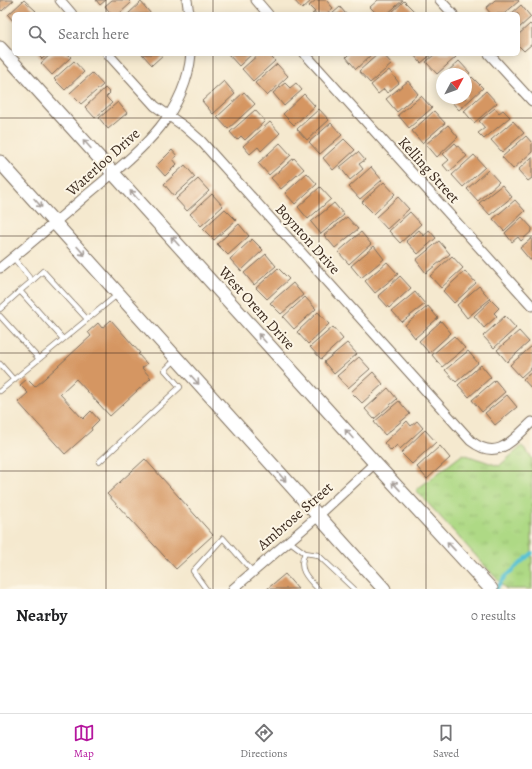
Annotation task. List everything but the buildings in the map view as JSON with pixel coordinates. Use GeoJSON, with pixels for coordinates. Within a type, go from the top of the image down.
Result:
{"type":"FeatureCollection","features":[{"type":"Feature","properties":{"kind":"main road","name":"West Orem Drive"},"geometry":{"type":"LineString","coordinates":[[0,48],[375,463],[491,589]]}},
{"type":"Feature","properties":{"kind":"main road"},"geometry":{"type":"LineString","coordinates":[[0,162],[56,222],[118,294],[380,586]]}},
{"type":"Feature","properties":{"kind":"street"},"geometry":{"type":"LineString","coordinates":[[60,0],[70,12]]}},
{"type":"Feature","properties":{"kind":"street"},"geometry":{"type":"LineString","coordinates":[[187,0],[189,12]]}},
{"type":"Feature","properties":{"kind":"street"},"geometry":{"type":"LineString","coordinates":[[256,0],[266,12]]}},
{"type":"Feature","properties":{"kind":"street"},"geometry":{"type":"LineString","coordinates":[[440,0],[451,12]]}},
{"type":"Feature","properties":{"kind":"street","name":"Boynton Drive"},"geometry":{"type":"LineString","coordinates":[[110,56],[155,106],[185,127],[201,141],[466,435],[481,449],[490,450],[503,448],[532,422]]}},
{"type":"Feature","properties":{"kind":"street","name":"Waterloo Drive"},"geometry":{"type":"LineString","coordinates":[[0,268],[139,152],[169,116],[186,82],[191,56]]}},
{"type":"Feature","properties":{"kind":"street","name":"Kelling Street"},"geometry":{"type":"LineString","coordinates":[[307,56],[532,306]]}},
{"type":"Feature","properties":{"kind":"street"},"geometry":{"type":"LineString","coordinates":[[491,56],[532,101]]}},
{"type":"Feature","properties":{"kind":"street","name":"Ambrose Street"},"geometry":{"type":"LineString","coordinates":[[233,589],[318,516],[375,463]]}},
{"type":"Feature","properties":{"kind":"lane"},"geometry":{"type":"LineString","coordinates":[[13,257],[32,281]]}},
{"type":"Feature","properties":{"kind":"lane"},"geometry":{"type":"LineString","coordinates":[[0,309],[44,270],[87,319]]}},
{"type":"Feature","properties":{"kind":"lane"},"geometry":{"type":"LineString","coordinates":[[20,291],[63,339]]}},
{"type":"Feature","properties":{"kind":"lane"},"geometry":{"type":"LineString","coordinates":[[0,391],[118,294]]}},
{"type":"Feature","properties":{"kind":"lane"},"geometry":{"type":"LineString","coordinates":[[0,316],[39,360]]}},
{"type":"Feature","properties":{"kind":"lane"},"geometry":{"type":"LineString","coordinates":[[99,462],[180,387],[165,370],[176,359]]}},
{"type":"Feature","properties":{"kind":"lane"},"geometry":{"type":"LineString","coordinates":[[0,364],[14,380]]}},
{"type":"Feature","properties":{"kind":"lane"},"geometry":{"type":"LineString","coordinates":[[206,589],[193,571],[223,538],[253,572]]}},
{"type":"Feature","properties":{"kind":"lane"},"geometry":{"type":"LineString","coordinates":[[289,541],[304,553],[318,555],[354,589]]}},
{"type":"Feature","properties":{"kind":"lane"},"geometry":{"type":"LineString","coordinates":[[304,553],[300,564],[302,569],[318,589]]}},
{"type":"Feature","properties":{"kind":"green space"},"geometry":{"type":"Polygon","coordinates":[[[522,446],[532,458],[532,589],[506,589],[416,490],[463,454],[499,466],[522,446]]]}},
{"type":"Feature","properties":{"kind":"waterway"},"geometry":{"type":"LineString","coordinates":[[496,589],[505,577],[532,553]]}}]}
